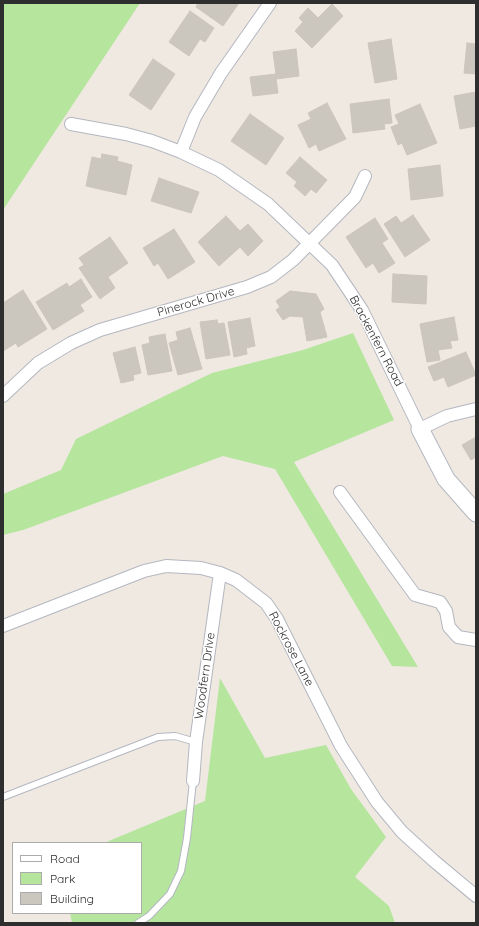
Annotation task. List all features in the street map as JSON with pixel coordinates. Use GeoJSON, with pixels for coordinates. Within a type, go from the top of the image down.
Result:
{"type":"FeatureCollection","features":[{"type":"Feature","properties":{"kind":"street"},"geometry":{"type":"LineString","coordinates":[[182,152],[195,117],[202,105],[221,73],[270,3]]}},
{"type":"Feature","properties":{"kind":"street","name":"Brackenfern Road"},"geometry":{"type":"LineString","coordinates":[[71,124],[126,134],[152,141],[182,152],[218,170],[268,204],[308,242],[332,266],[362,310],[446,479],[476,513]]}},
{"type":"Feature","properties":{"kind":"street","name":"Pinerock Drive"},"geometry":{"type":"LineString","coordinates":[[3,396],[38,363],[71,343],[100,330],[247,288],[271,277],[293,260],[308,242],[355,197],[365,176]]}},
{"type":"Feature","properties":{"kind":"street"},"geometry":{"type":"LineString","coordinates":[[420,428],[447,416],[476,409]]}},
{"type":"Feature","properties":{"kind":"street"},"geometry":{"type":"LineString","coordinates":[[340,492],[415,595],[440,602],[446,611],[449,627],[458,637],[476,640]]}},
{"type":"Feature","properties":{"kind":"street","name":"Rockrose Lane"},"geometry":{"type":"LineString","coordinates":[[3,626],[144,571],[172,566],[201,568],[220,572],[251,591],[266,603],[277,619],[341,746],[377,802],[402,832],[476,896]]}},
{"type":"Feature","properties":{"kind":"street","name":"Woodfern Drive"},"geometry":{"type":"LineString","coordinates":[[193,781],[196,742],[220,572]]}},
{"type":"Feature","properties":{"kind":"lane"},"geometry":{"type":"LineString","coordinates":[[3,797],[158,737],[175,736],[196,742]]}},
{"type":"Feature","properties":{"kind":"lane"},"geometry":{"type":"LineString","coordinates":[[138,923],[149,916],[170,894],[181,871],[187,838],[193,781]]}},
{"type":"Feature","properties":{"kind":"green space"},"geometry":{"type":"Polygon","coordinates":[[[3,3],[140,3],[3,210],[3,3]]]}},
{"type":"Feature","properties":{"kind":"green space"},"geometry":{"type":"Polygon","coordinates":[[[353,333],[394,420],[294,462],[418,667],[392,666],[275,469],[223,456],[23,530],[3,535],[3,494],[61,470],[76,439],[212,373],[303,350],[353,333]]]}},
{"type":"Feature","properties":{"kind":"green space"},"geometry":{"type":"Polygon","coordinates":[[[220,678],[265,758],[326,745],[351,789],[386,837],[355,877],[389,906],[395,923],[72,923],[70,914],[142,914],[142,842],[106,842],[205,801],[220,678]]]}},
{"type":"Feature","properties":{"kind":"building"},"geometry":{"type":"Polygon","coordinates":[[[198,3],[239,3],[223,26],[196,7],[198,3]]]}},
{"type":"Feature","properties":{"kind":"building"},"geometry":{"type":"Polygon","coordinates":[[[332,4],[343,16],[312,48],[295,31],[303,22],[299,18],[308,8],[318,18],[332,4]]]}},
{"type":"Feature","properties":{"kind":"building"},"geometry":{"type":"Polygon","coordinates":[[[190,11],[214,28],[205,42],[200,39],[189,56],[169,42],[190,11]]]}},
{"type":"Feature","properties":{"kind":"building"},"geometry":{"type":"Polygon","coordinates":[[[391,39],[397,79],[375,83],[368,43],[391,39]]]}},
{"type":"Feature","properties":{"kind":"building"},"geometry":{"type":"Polygon","coordinates":[[[467,43],[476,44],[476,74],[464,73],[467,43]]]}},
{"type":"Feature","properties":{"kind":"building"},"geometry":{"type":"Polygon","coordinates":[[[296,49],[299,76],[276,79],[278,93],[253,96],[250,77],[276,74],[273,52],[296,49]]]}},
{"type":"Feature","properties":{"kind":"building"},"geometry":{"type":"Polygon","coordinates":[[[153,59],[175,74],[151,110],[129,95],[153,59]]]}},
{"type":"Feature","properties":{"kind":"building"},"geometry":{"type":"Polygon","coordinates":[[[476,92],[476,126],[460,129],[454,96],[476,92]]]}},
{"type":"Feature","properties":{"kind":"building"},"geometry":{"type":"Polygon","coordinates":[[[389,99],[392,123],[384,124],[385,129],[353,133],[350,104],[389,99]]]}},
{"type":"Feature","properties":{"kind":"building"},"geometry":{"type":"Polygon","coordinates":[[[327,103],[346,139],[319,151],[316,144],[309,148],[298,125],[311,119],[308,113],[327,103]]]}},
{"type":"Feature","properties":{"kind":"building"},"geometry":{"type":"Polygon","coordinates":[[[420,104],[437,143],[407,155],[402,143],[398,145],[391,127],[399,124],[395,115],[420,104]]]}},
{"type":"Feature","properties":{"kind":"building"},"geometry":{"type":"Polygon","coordinates":[[[250,114],[284,138],[266,165],[231,141],[250,114]]]}},
{"type":"Feature","properties":{"kind":"building"},"geometry":{"type":"Polygon","coordinates":[[[102,154],[118,157],[117,161],[132,165],[126,195],[86,186],[92,157],[101,159],[102,154]]]}},
{"type":"Feature","properties":{"kind":"building"},"geometry":{"type":"Polygon","coordinates":[[[300,157],[327,180],[316,193],[311,189],[305,196],[294,186],[297,182],[286,173],[300,157]]]}},
{"type":"Feature","properties":{"kind":"building"},"geometry":{"type":"Polygon","coordinates":[[[440,165],[443,196],[411,200],[408,169],[440,165]]]}},
{"type":"Feature","properties":{"kind":"building"},"geometry":{"type":"Polygon","coordinates":[[[159,178],[199,192],[191,213],[151,201],[159,178]]]}},
{"type":"Feature","properties":{"kind":"building"},"geometry":{"type":"Polygon","coordinates":[[[413,215],[430,240],[405,257],[384,224],[396,216],[401,223],[413,215]]]}},
{"type":"Feature","properties":{"kind":"building"},"geometry":{"type":"Polygon","coordinates":[[[226,216],[240,231],[248,224],[263,241],[248,256],[240,247],[219,266],[198,242],[226,216]]]}},
{"type":"Feature","properties":{"kind":"building"},"geometry":{"type":"Polygon","coordinates":[[[375,218],[388,239],[382,243],[395,263],[379,273],[373,263],[366,268],[346,237],[375,218]]]}},
{"type":"Feature","properties":{"kind":"building"},"geometry":{"type":"Polygon","coordinates":[[[174,229],[195,262],[168,279],[158,263],[154,266],[143,248],[174,229]]]}},
{"type":"Feature","properties":{"kind":"building"},"geometry":{"type":"Polygon","coordinates":[[[110,237],[128,263],[108,277],[115,288],[100,299],[79,268],[84,265],[79,258],[110,237]]]}},
{"type":"Feature","properties":{"kind":"building"},"geometry":{"type":"Polygon","coordinates":[[[393,274],[427,276],[426,304],[392,302],[393,274]]]}},
{"type":"Feature","properties":{"kind":"building"},"geometry":{"type":"Polygon","coordinates":[[[81,279],[92,297],[80,305],[84,311],[53,330],[36,302],[67,283],[69,287],[81,279]]]}},
{"type":"Feature","properties":{"kind":"building"},"geometry":{"type":"Polygon","coordinates":[[[23,290],[47,329],[18,347],[16,343],[3,351],[3,303],[23,290]]]}},
{"type":"Feature","properties":{"kind":"building"},"geometry":{"type":"Polygon","coordinates":[[[290,291],[316,294],[324,309],[320,312],[327,337],[307,341],[303,317],[290,316],[283,320],[276,310],[280,307],[276,301],[290,291]]]}},
{"type":"Feature","properties":{"kind":"building"},"geometry":{"type":"Polygon","coordinates":[[[454,317],[458,340],[450,341],[452,348],[438,350],[440,360],[427,362],[420,324],[454,317]]]}},
{"type":"Feature","properties":{"kind":"building"},"geometry":{"type":"Polygon","coordinates":[[[250,318],[255,346],[246,348],[247,354],[234,357],[228,322],[250,318]]]}},
{"type":"Feature","properties":{"kind":"building"},"geometry":{"type":"Polygon","coordinates":[[[217,320],[218,324],[224,323],[230,355],[206,359],[200,322],[217,320]]]}},
{"type":"Feature","properties":{"kind":"building"},"geometry":{"type":"Polygon","coordinates":[[[190,328],[202,369],[178,375],[169,343],[178,340],[176,332],[190,328]]]}},
{"type":"Feature","properties":{"kind":"building"},"geometry":{"type":"Polygon","coordinates":[[[165,334],[172,371],[148,375],[142,345],[150,343],[149,337],[165,334]]]}},
{"type":"Feature","properties":{"kind":"building"},"geometry":{"type":"Polygon","coordinates":[[[135,347],[141,373],[133,375],[134,380],[121,383],[113,353],[135,347]]]}},
{"type":"Feature","properties":{"kind":"building"},"geometry":{"type":"Polygon","coordinates":[[[466,352],[476,375],[448,387],[444,377],[434,381],[428,367],[466,352]]]}},
{"type":"Feature","properties":{"kind":"building"},"geometry":{"type":"Polygon","coordinates":[[[476,437],[476,457],[471,460],[462,445],[476,437]]]}}]}
